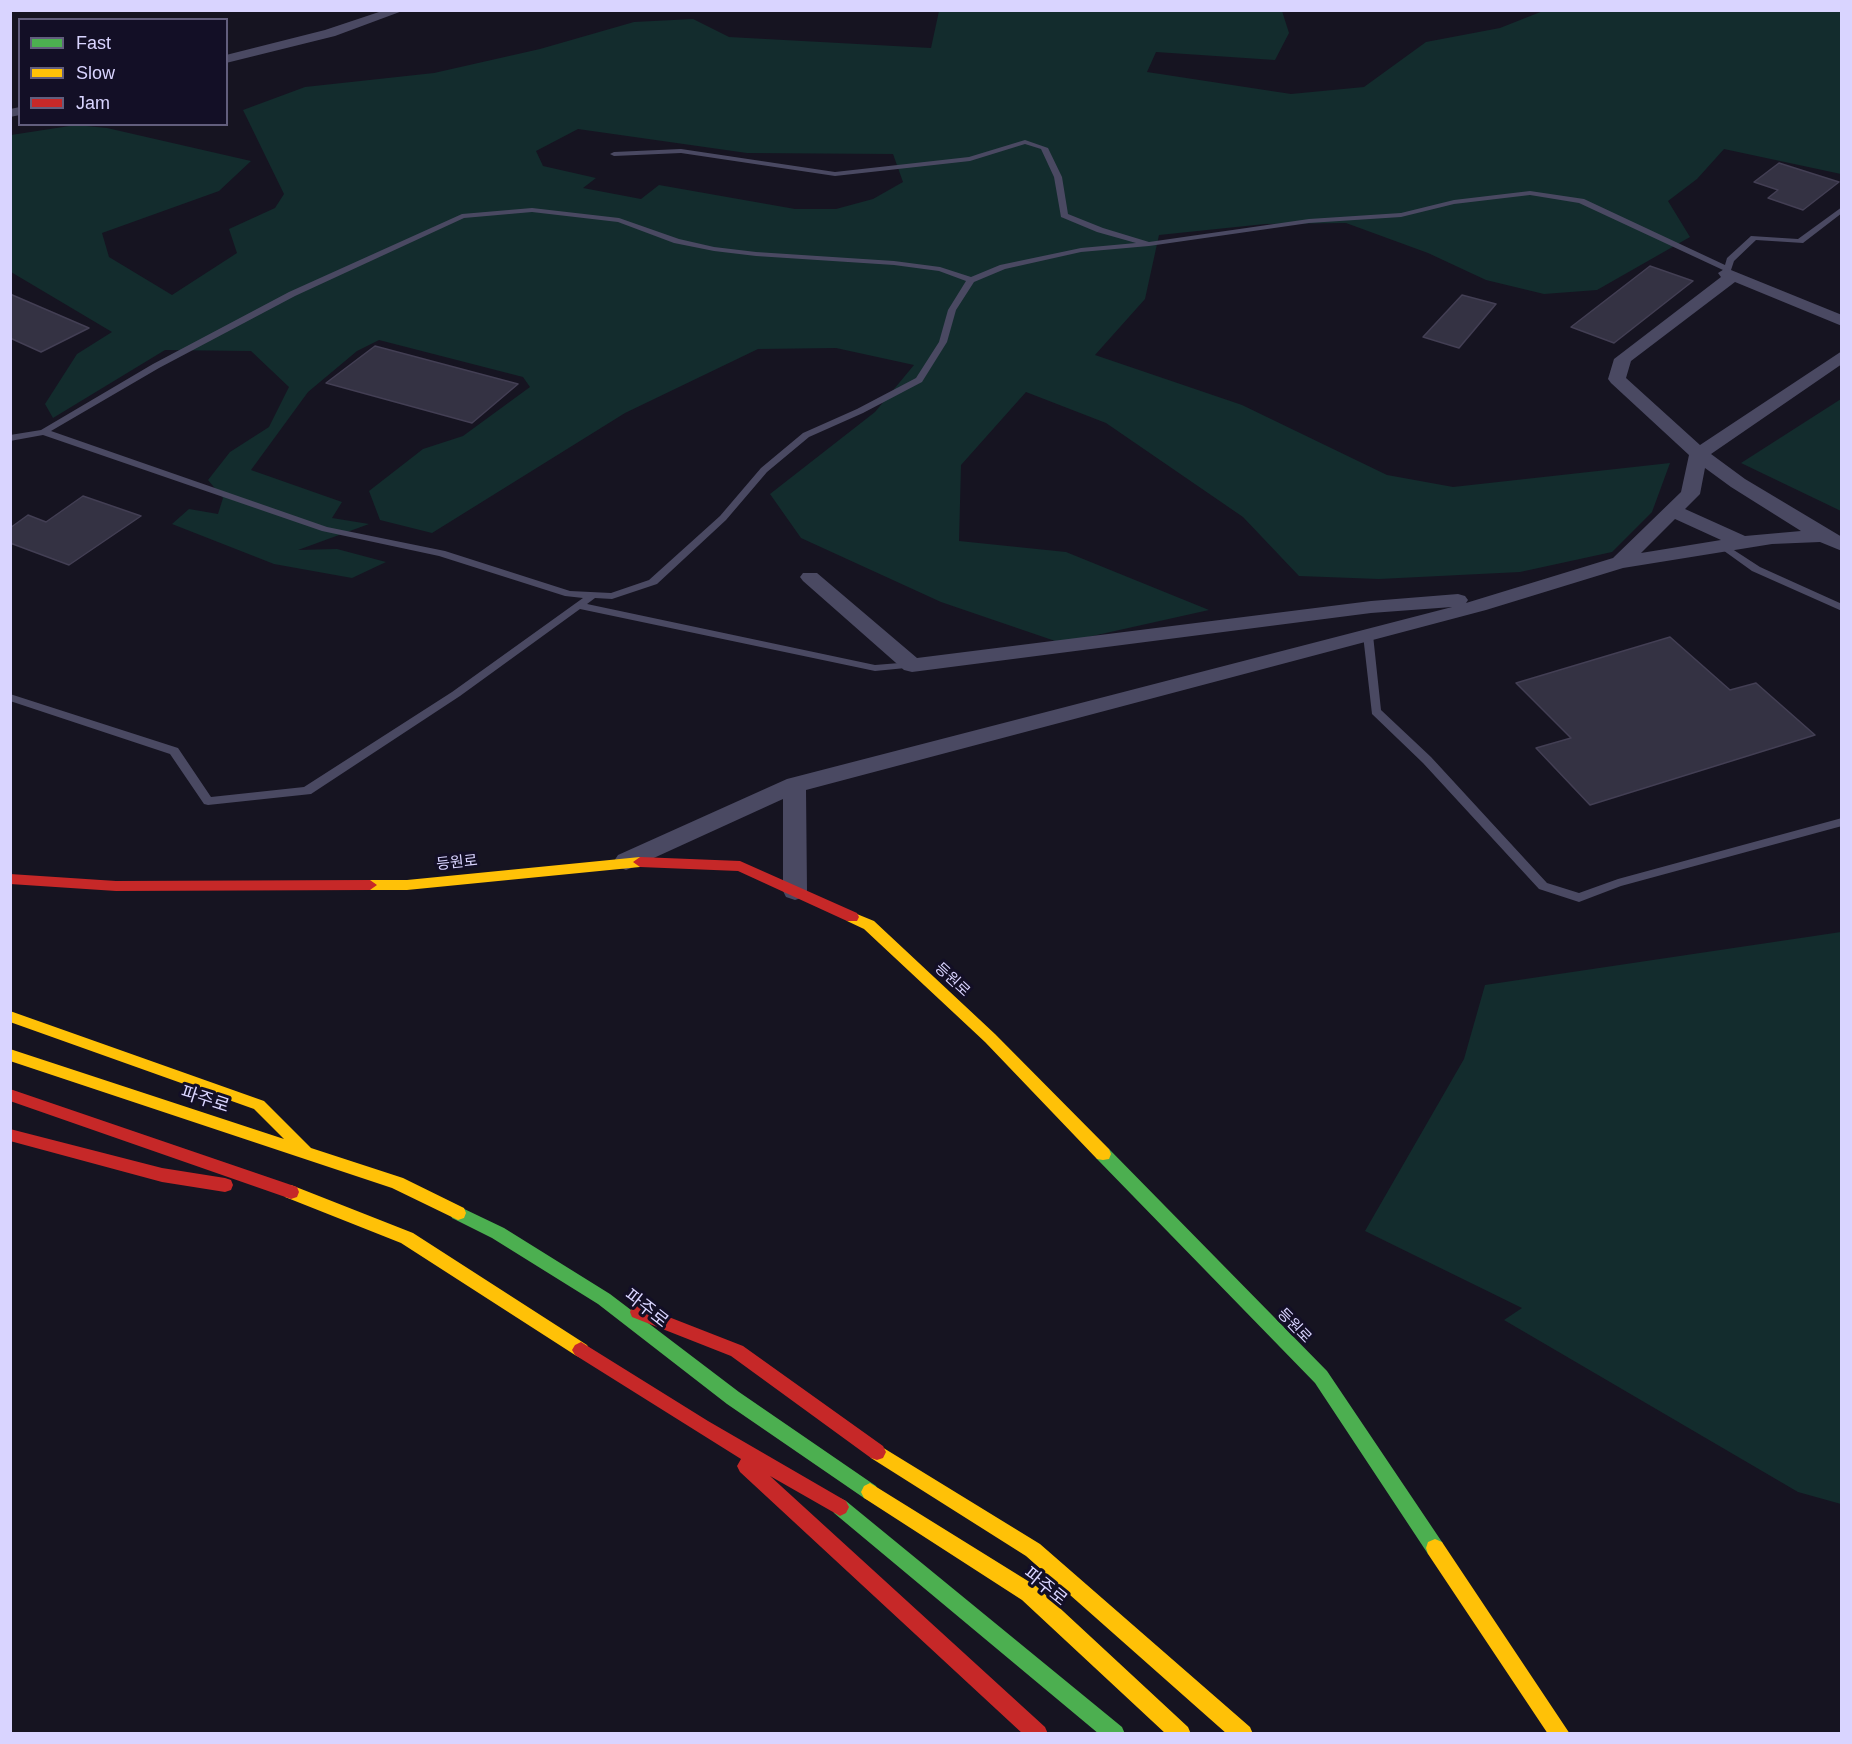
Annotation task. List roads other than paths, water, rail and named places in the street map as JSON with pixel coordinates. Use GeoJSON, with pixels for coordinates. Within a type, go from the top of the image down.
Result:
{"type":"FeatureCollection","features":[{"type":"Feature","properties":{"kind":"main road","name":"등원로"},"geometry":{"type":"LineString","coordinates":[[10,879],[116,886],[407,885],[626,861],[740,866],[868,925],[990,1038],[1321,1377],[1560,1734]]}},
{"type":"Feature","properties":{"kind":"main road"},"geometry":{"type":"LineString","coordinates":[[10,1016],[259,1105],[310,1154]]}},
{"type":"Feature","properties":{"kind":"main road","name":"파주로"},"geometry":{"type":"LineString","coordinates":[[10,1055],[397,1182],[498,1233],[604,1299],[733,1398],[838,1472],[1029,1593],[1181,1734]]}},
{"type":"Feature","properties":{"kind":"main road"},"geometry":{"type":"LineString","coordinates":[[10,1095],[307,1197],[407,1238],[702,1426],[831,1499],[1115,1734]]}},
{"type":"Feature","properties":{"kind":"main road"},"geometry":{"type":"LineString","coordinates":[[10,1135],[162,1175],[307,1197]]}},
{"type":"Feature","properties":{"kind":"main road"},"geometry":{"type":"LineString","coordinates":[[604,1299],[736,1351],[875,1450],[1033,1550],[1243,1734]]}},
{"type":"Feature","properties":{"kind":"main road"},"geometry":{"type":"LineString","coordinates":[[702,1426],[1038,1734]]}},
{"type":"Feature","properties":{"kind":"street"},"geometry":{"type":"LineString","coordinates":[[228,58],[330,33],[399,10]]}},
{"type":"Feature","properties":{"kind":"street"},"geometry":{"type":"LineString","coordinates":[[1832,541],[1738,483],[1698,454],[1617,379],[1623,359],[1729,273],[1842,321]]}},
{"type":"Feature","properties":{"kind":"street"},"geometry":{"type":"LineString","coordinates":[[1620,562],[1690,492],[1698,454],[1842,356]]}},
{"type":"Feature","properties":{"kind":"street"},"geometry":{"type":"LineString","coordinates":[[1690,492],[1738,483]]}},
{"type":"Feature","properties":{"kind":"street"},"geometry":{"type":"LineString","coordinates":[[1673,511],[1733,544]]}},
{"type":"Feature","properties":{"kind":"street"},"geometry":{"type":"LineString","coordinates":[[626,861],[795,785],[1368,635],[1620,562],[1772,538],[1832,541]]}},
{"type":"Feature","properties":{"kind":"street"},"geometry":{"type":"LineString","coordinates":[[810,577],[912,665],[1371,607],[1512,595]]}},
{"type":"Feature","properties":{"kind":"street"},"geometry":{"type":"LineString","coordinates":[[795,785],[795,891]]}},
{"type":"Feature","properties":{"kind":"lane"},"geometry":{"type":"LineString","coordinates":[[614,154],[681,151],[835,174],[970,159],[1024,142],[1044,148],[1058,177],[1064,215],[1100,230],[1149,244]]}},
{"type":"Feature","properties":{"kind":"lane"},"geometry":{"type":"LineString","coordinates":[[44,432],[325,529],[441,553],[569,594],[612,596],[653,582],[723,518],[764,470],[806,435],[860,411],[919,380],[943,342],[952,310],[970,280],[1003,267],[1081,250],[1149,244],[1309,220],[1401,214],[1454,202],[1530,194],[1581,201],[1729,273],[1730,260],[1754,238],[1800,241],[1842,209]]}},
{"type":"Feature","properties":{"kind":"lane"},"geometry":{"type":"LineString","coordinates":[[10,438],[44,432],[156,366],[292,294],[462,216],[532,210],[619,220],[638,225],[676,241],[714,249],[894,263],[940,269],[970,280]]}},
{"type":"Feature","properties":{"kind":"lane"},"geometry":{"type":"LineString","coordinates":[[1733,544],[1756,569],[1842,608]]}},
{"type":"Feature","properties":{"kind":"lane"},"geometry":{"type":"LineString","coordinates":[[10,697],[174,751],[208,801],[307,790],[456,694],[593,595]]}},
{"type":"Feature","properties":{"kind":"lane"},"geometry":{"type":"LineString","coordinates":[[579,606],[875,668],[912,665]]}},
{"type":"Feature","properties":{"kind":"lane"},"geometry":{"type":"LineString","coordinates":[[1368,635],[1376,711],[1427,760],[1543,886],[1579,898],[1618,883],[1842,822]]}}]}
